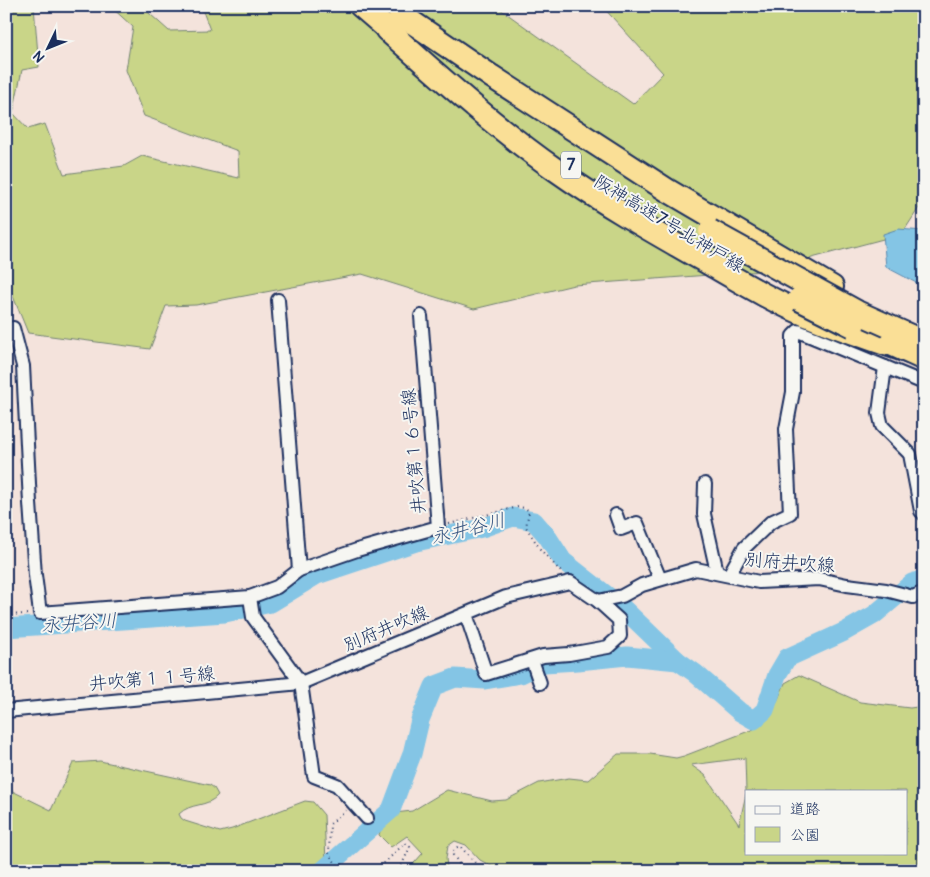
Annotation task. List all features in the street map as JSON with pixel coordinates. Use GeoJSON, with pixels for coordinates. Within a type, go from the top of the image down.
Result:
{"type":"FeatureCollection","features":[{"type":"Feature","properties":{"kind":"highway","name":"阪神高速7号北神戸線"},"geometry":{"type":"LineString","coordinates":[[361,6],[392,17],[543,126],[710,231],[857,312],[924,342]]}},
{"type":"Feature","properties":{"kind":"highway","name":"阪神高速7号北神戸線"},"geometry":{"type":"LineString","coordinates":[[392,17],[434,68],[586,175],[702,245],[799,299],[924,358]]}},
{"type":"Feature","properties":{"kind":"highway"},"geometry":{"type":"LineString","coordinates":[[392,17],[491,76],[667,190],[825,282],[924,346]]}},
{"type":"Feature","properties":{"kind":"highway"},"geometry":{"type":"LineString","coordinates":[[392,17],[458,94],[557,171],[606,203],[687,252],[770,298],[809,316],[924,358]]}},
{"type":"Feature","properties":{"kind":"street"},"geometry":{"type":"LineString","coordinates":[[278,300],[299,570]]}},
{"type":"Feature","properties":{"kind":"street","name":"井吹第１６号線"},"geometry":{"type":"LineString","coordinates":[[40,613],[250,599],[277,587],[299,570],[357,550],[438,528],[421,316]]}},
{"type":"Feature","properties":{"kind":"street"},"geometry":{"type":"LineString","coordinates":[[13,328],[24,366],[30,503],[35,575],[40,613]]}},
{"type":"Feature","properties":{"kind":"street"},"geometry":{"type":"LineString","coordinates":[[723,574],[744,548],[770,522],[790,513],[786,429],[794,392],[792,336],[798,331],[924,383]]}},
{"type":"Feature","properties":{"kind":"street"},"geometry":{"type":"LineString","coordinates":[[885,367],[879,413],[882,426],[910,454],[921,511],[924,514]]}},
{"type":"Feature","properties":{"kind":"street"},"geometry":{"type":"LineString","coordinates":[[705,484],[704,514],[723,574]]}},
{"type":"Feature","properties":{"kind":"street"},"geometry":{"type":"LineString","coordinates":[[616,515],[621,529],[637,523],[660,579]]}},
{"type":"Feature","properties":{"kind":"street","name":"別府井吹線"},"geometry":{"type":"LineString","coordinates":[[598,601],[622,596],[642,585],[696,568],[759,582],[819,579],[847,585],[918,594]]}},
{"type":"Feature","properties":{"kind":"street"},"geometry":{"type":"LineString","coordinates":[[466,614],[486,674],[536,670],[543,656],[608,648],[620,636],[619,620],[598,601],[570,582]]}},
{"type":"Feature","properties":{"kind":"street","name":"別府井吹線"},"geometry":{"type":"LineString","coordinates":[[301,683],[506,597],[570,582]]}},
{"type":"Feature","properties":{"kind":"street"},"geometry":{"type":"LineString","coordinates":[[250,599],[253,617],[301,683],[314,776],[337,785],[367,818]]}},
{"type":"Feature","properties":{"kind":"street","name":"井吹第１１号線"},"geometry":{"type":"LineString","coordinates":[[6,711],[301,683]]}},
{"type":"Feature","properties":{"kind":"path"},"geometry":{"type":"LineString","coordinates":[[438,528],[518,507],[525,508],[529,512],[526,527],[540,550],[570,582]]}},
{"type":"Feature","properties":{"kind":"path"},"geometry":{"type":"LineString","coordinates":[[6,615],[40,613]]}},
{"type":"Feature","properties":{"kind":"path"},"geometry":{"type":"LineString","coordinates":[[353,804],[330,824],[329,855],[340,868],[366,870],[380,868],[406,843],[410,847],[399,871]]}},
{"type":"Feature","properties":{"kind":"path"},"geometry":{"type":"LineString","coordinates":[[460,871],[463,869],[453,854],[455,848],[460,846],[476,864],[475,871]]}},
{"type":"Feature","properties":{"kind":"green space"},"geometry":{"type":"Polygon","coordinates":[[[6,6],[34,6],[39,67],[22,70],[13,113],[28,129],[45,124],[64,174],[124,166],[142,156],[239,178],[238,151],[144,116],[126,70],[133,27],[110,6],[141,6],[169,31],[210,30],[201,6],[496,6],[633,104],[663,73],[602,6],[924,6],[924,200],[902,234],[763,271],[574,285],[474,309],[362,274],[196,305],[166,306],[150,349],[28,333],[6,279],[6,6]]]}},
{"type":"Feature","properties":{"kind":"green space"},"geometry":{"type":"Polygon","coordinates":[[[799,675],[860,702],[910,708],[924,706],[924,871],[489,871],[493,867],[480,860],[466,845],[455,841],[448,846],[447,867],[444,871],[407,871],[423,853],[407,836],[391,847],[379,835],[381,828],[395,813],[412,811],[447,790],[492,801],[506,800],[539,783],[569,778],[588,780],[618,754],[650,754],[676,758],[684,756],[754,729],[775,706],[785,683],[799,675]]]}},
{"type":"Feature","properties":{"kind":"green space"},"geometry":{"type":"Polygon","coordinates":[[[100,761],[210,785],[218,795],[214,799],[184,810],[179,814],[185,821],[220,832],[305,801],[313,802],[324,815],[326,862],[315,871],[6,871],[6,788],[51,810],[73,763],[100,761]]]}},
{"type":"Feature","properties":{"kind":"water"},"geometry":{"type":"Polygon","coordinates":[[[898,229],[924,231],[924,287],[886,267],[883,234],[898,229]]]}},
{"type":"Feature","properties":{"kind":"waterway","name":"永井谷川"},"geometry":{"type":"LineString","coordinates":[[6,628],[225,613],[271,603],[317,575],[416,542],[482,528],[513,517],[534,521],[547,536],[563,561],[623,608],[678,661],[695,673],[740,712],[754,720],[765,710],[777,675],[787,658],[844,632],[874,615],[912,583],[924,579]]}},
{"type":"Feature","properties":{"kind":"waterway"},"geometry":{"type":"LineString","coordinates":[[322,871],[391,810],[412,754],[420,720],[434,686],[455,678],[485,680],[521,674],[544,663],[627,656],[678,661]]}}]}
